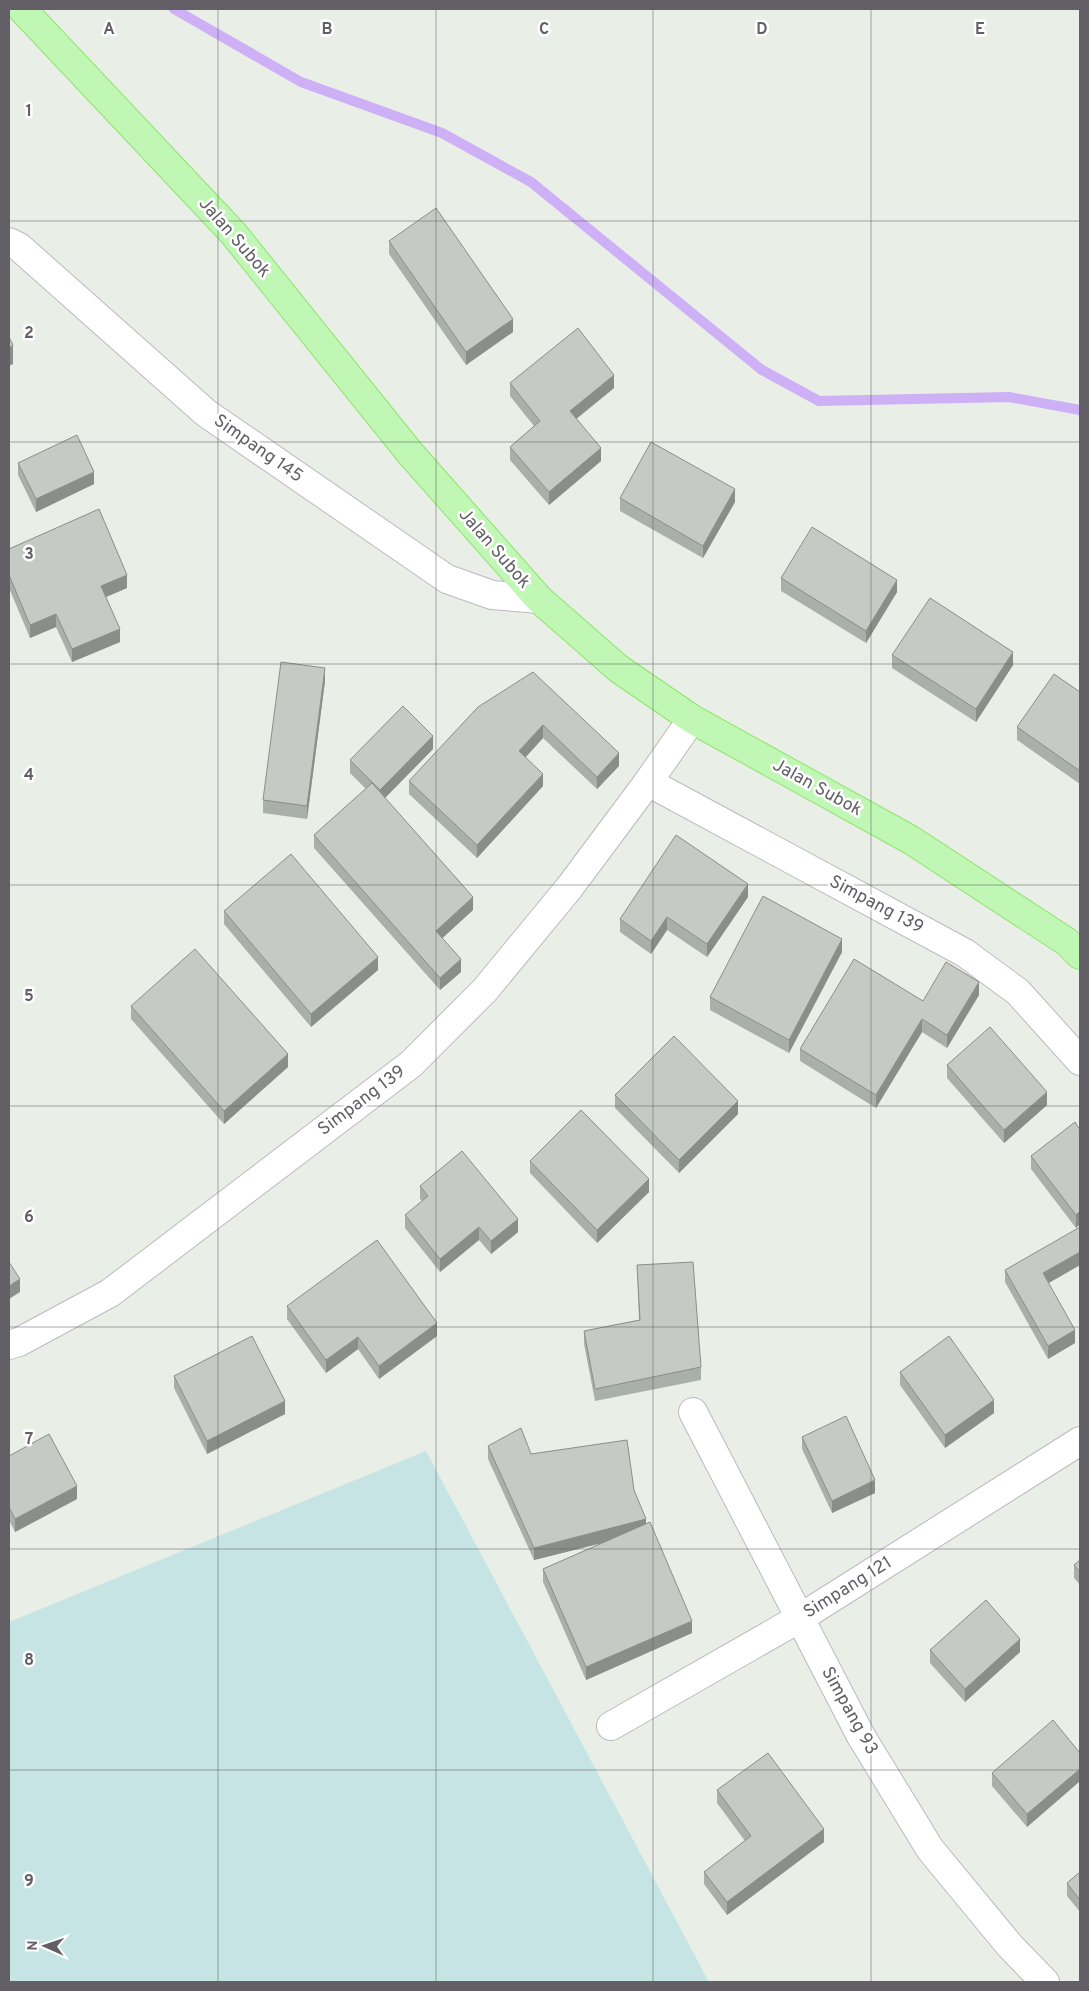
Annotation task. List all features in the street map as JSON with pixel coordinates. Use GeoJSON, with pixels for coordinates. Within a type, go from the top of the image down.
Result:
{"type":"FeatureCollection","features":[{"type":"Feature","properties":{"kind":"main road","name":"Jalan Subok"},"geometry":{"type":"LineString","coordinates":[[22,9],[233,233],[410,453],[539,599],[619,669],[692,719],[911,840],[1067,942],[1080,955]]}},
{"type":"Feature","properties":{"kind":"street","name":"Simpang 145"},"geometry":{"type":"LineString","coordinates":[[9,242],[19,247],[206,413],[447,580],[492,595],[539,599]]}},
{"type":"Feature","properties":{"kind":"street","name":"Simpang 139"},"geometry":{"type":"LineString","coordinates":[[9,1345],[19,1342],[110,1293],[411,1064],[485,990],[569,888],[692,719]]}},
{"type":"Feature","properties":{"kind":"street","name":"Simpang 139"},"geometry":{"type":"LineString","coordinates":[[648,782],[965,953],[1018,992],[1080,1061]]}},
{"type":"Feature","properties":{"kind":"street","name":"Simpang 93"},"geometry":{"type":"LineString","coordinates":[[693,1412],[861,1736],[930,1849],[1010,1946],[1045,1982]]}},
{"type":"Feature","properties":{"kind":"street","name":"Simpang 121"},"geometry":{"type":"LineString","coordinates":[[611,1726],[800,1618],[1080,1441]]}},
{"type":"Feature","properties":{"kind":"shaded area"},"geometry":{"type":"Polygon","coordinates":[[[426,1451],[709,1982],[9,1982],[9,1622],[426,1451]]]}},
{"type":"Feature","properties":{"kind":"building"},"geometry":{"type":"Polygon","coordinates":[[[436,208],[513,319],[466,352],[389,241],[436,208]]]}},
{"type":"Feature","properties":{"kind":"building"},"geometry":{"type":"Polygon","coordinates":[[[578,328],[614,375],[570,411],[601,448],[549,492],[510,447],[540,421],[510,383],[578,328]]]}},
{"type":"Feature","properties":{"kind":"building"},"geometry":{"type":"Polygon","coordinates":[[[9,337],[13,345],[9,348],[9,337]]]}},
{"type":"Feature","properties":{"kind":"building"},"geometry":{"type":"Polygon","coordinates":[[[77,435],[94,472],[36,499],[18,463],[77,435]]]}},
{"type":"Feature","properties":{"kind":"building"},"geometry":{"type":"Polygon","coordinates":[[[651,442],[735,489],[703,546],[620,498],[651,442]]]}},
{"type":"Feature","properties":{"kind":"building"},"geometry":{"type":"Polygon","coordinates":[[[99,509],[127,575],[101,586],[120,629],[72,649],[56,614],[30,625],[9,575],[9,549],[99,509]]]}},
{"type":"Feature","properties":{"kind":"building"},"geometry":{"type":"Polygon","coordinates":[[[812,527],[897,580],[866,631],[781,578],[812,527]]]}},
{"type":"Feature","properties":{"kind":"building"},"geometry":{"type":"Polygon","coordinates":[[[930,598],[1013,652],[976,709],[892,655],[930,598]]]}},
{"type":"Feature","properties":{"kind":"building"},"geometry":{"type":"Polygon","coordinates":[[[281,662],[325,668],[307,806],[263,800],[281,662]]]}},
{"type":"Feature","properties":{"kind":"building"},"geometry":{"type":"Polygon","coordinates":[[[533,672],[619,753],[597,777],[543,725],[519,751],[543,774],[477,845],[409,781],[478,707],[533,672]]]}},
{"type":"Feature","properties":{"kind":"building"},"geometry":{"type":"Polygon","coordinates":[[[1054,674],[1080,692],[1080,771],[1017,727],[1054,674]]]}},
{"type":"Feature","properties":{"kind":"building"},"geometry":{"type":"Polygon","coordinates":[[[403,706],[433,736],[380,790],[350,760],[403,706]]]}},
{"type":"Feature","properties":{"kind":"building"},"geometry":{"type":"Polygon","coordinates":[[[372,783],[473,897],[436,931],[461,959],[440,978],[314,835],[372,783]]]}},
{"type":"Feature","properties":{"kind":"building"},"geometry":{"type":"Polygon","coordinates":[[[676,835],[748,884],[707,944],[667,917],[651,941],[620,919],[676,835]]]}},
{"type":"Feature","properties":{"kind":"building"},"geometry":{"type":"Polygon","coordinates":[[[291,854],[378,957],[311,1014],[224,911],[291,854]]]}},
{"type":"Feature","properties":{"kind":"building"},"geometry":{"type":"Polygon","coordinates":[[[763,896],[842,939],[789,1040],[710,997],[763,896]]]}},
{"type":"Feature","properties":{"kind":"building"},"geometry":{"type":"Polygon","coordinates":[[[195,949],[288,1054],[224,1111],[131,1006],[195,949]]]}},
{"type":"Feature","properties":{"kind":"building"},"geometry":{"type":"Polygon","coordinates":[[[854,959],[923,1001],[946,962],[979,982],[947,1035],[922,1019],[876,1095],[800,1049],[854,959]]]}},
{"type":"Feature","properties":{"kind":"building"},"geometry":{"type":"Polygon","coordinates":[[[990,1027],[1047,1092],[1004,1130],[947,1065],[990,1027]]]}},
{"type":"Feature","properties":{"kind":"building"},"geometry":{"type":"Polygon","coordinates":[[[674,1036],[738,1101],[679,1160],[615,1095],[674,1036]]]}},
{"type":"Feature","properties":{"kind":"building"},"geometry":{"type":"Polygon","coordinates":[[[581,1110],[649,1179],[597,1230],[530,1161],[581,1110]]]}},
{"type":"Feature","properties":{"kind":"building"},"geometry":{"type":"Polygon","coordinates":[[[1075,1122],[1080,1130],[1080,1211],[1076,1215],[1031,1156],[1075,1122]]]}},
{"type":"Feature","properties":{"kind":"building"},"geometry":{"type":"Polygon","coordinates":[[[462,1151],[518,1219],[491,1241],[479,1227],[440,1259],[405,1215],[428,1196],[420,1186],[462,1151]]]}},
{"type":"Feature","properties":{"kind":"building"},"geometry":{"type":"Polygon","coordinates":[[[1080,1227],[1080,1252],[1043,1273],[1075,1330],[1048,1346],[1005,1270],[1080,1227]]]}},
{"type":"Feature","properties":{"kind":"building"},"geometry":{"type":"Polygon","coordinates":[[[377,1240],[437,1323],[379,1366],[358,1337],[326,1360],[287,1306],[377,1240]]]}},
{"type":"Feature","properties":{"kind":"building"},"geometry":{"type":"Polygon","coordinates":[[[9,1262],[20,1279],[9,1286],[9,1262]]]}},
{"type":"Feature","properties":{"kind":"building"},"geometry":{"type":"Polygon","coordinates":[[[693,1262],[701,1367],[595,1389],[584,1331],[640,1320],[637,1265],[693,1262]]]}},
{"type":"Feature","properties":{"kind":"building"},"geometry":{"type":"Polygon","coordinates":[[[252,1336],[285,1401],[207,1441],[174,1376],[252,1336]]]}},
{"type":"Feature","properties":{"kind":"building"},"geometry":{"type":"Polygon","coordinates":[[[949,1336],[994,1400],[945,1435],[900,1372],[949,1336]]]}},
{"type":"Feature","properties":{"kind":"building"},"geometry":{"type":"Polygon","coordinates":[[[846,1416],[875,1480],[832,1501],[802,1437],[846,1416]]]}},
{"type":"Feature","properties":{"kind":"building"},"geometry":{"type":"Polygon","coordinates":[[[521,1428],[531,1454],[627,1440],[634,1490],[646,1519],[534,1548],[488,1446],[521,1428]]]}},
{"type":"Feature","properties":{"kind":"building"},"geometry":{"type":"Polygon","coordinates":[[[49,1434],[77,1486],[15,1519],[9,1507],[9,1456],[49,1434]]]}},
{"type":"Feature","properties":{"kind":"building"},"geometry":{"type":"Polygon","coordinates":[[[650,1522],[692,1621],[586,1667],[543,1569],[650,1522]]]}},
{"type":"Feature","properties":{"kind":"building"},"geometry":{"type":"Polygon","coordinates":[[[1080,1560],[1080,1572],[1074,1565],[1080,1560]]]}},
{"type":"Feature","properties":{"kind":"building"},"geometry":{"type":"Polygon","coordinates":[[[986,1600],[1020,1639],[965,1689],[930,1650],[986,1600]]]}},
{"type":"Feature","properties":{"kind":"building"},"geometry":{"type":"Polygon","coordinates":[[[1053,1720],[1080,1753],[1080,1769],[1027,1814],[992,1773],[1053,1720]]]}},
{"type":"Feature","properties":{"kind":"building"},"geometry":{"type":"Polygon","coordinates":[[[768,1753],[824,1829],[727,1902],[704,1872],[751,1836],[717,1790],[768,1753]]]}},
{"type":"Feature","properties":{"kind":"building"},"geometry":{"type":"Polygon","coordinates":[[[1080,1872],[1080,1900],[1067,1883],[1080,1872]]]}},
{"type":"Feature","properties":{"kind":"waterway"},"geometry":{"type":"LineString","coordinates":[[174,9],[301,82],[442,133],[531,182],[762,370],[819,401],[1009,397],[1080,410]]}}]}
